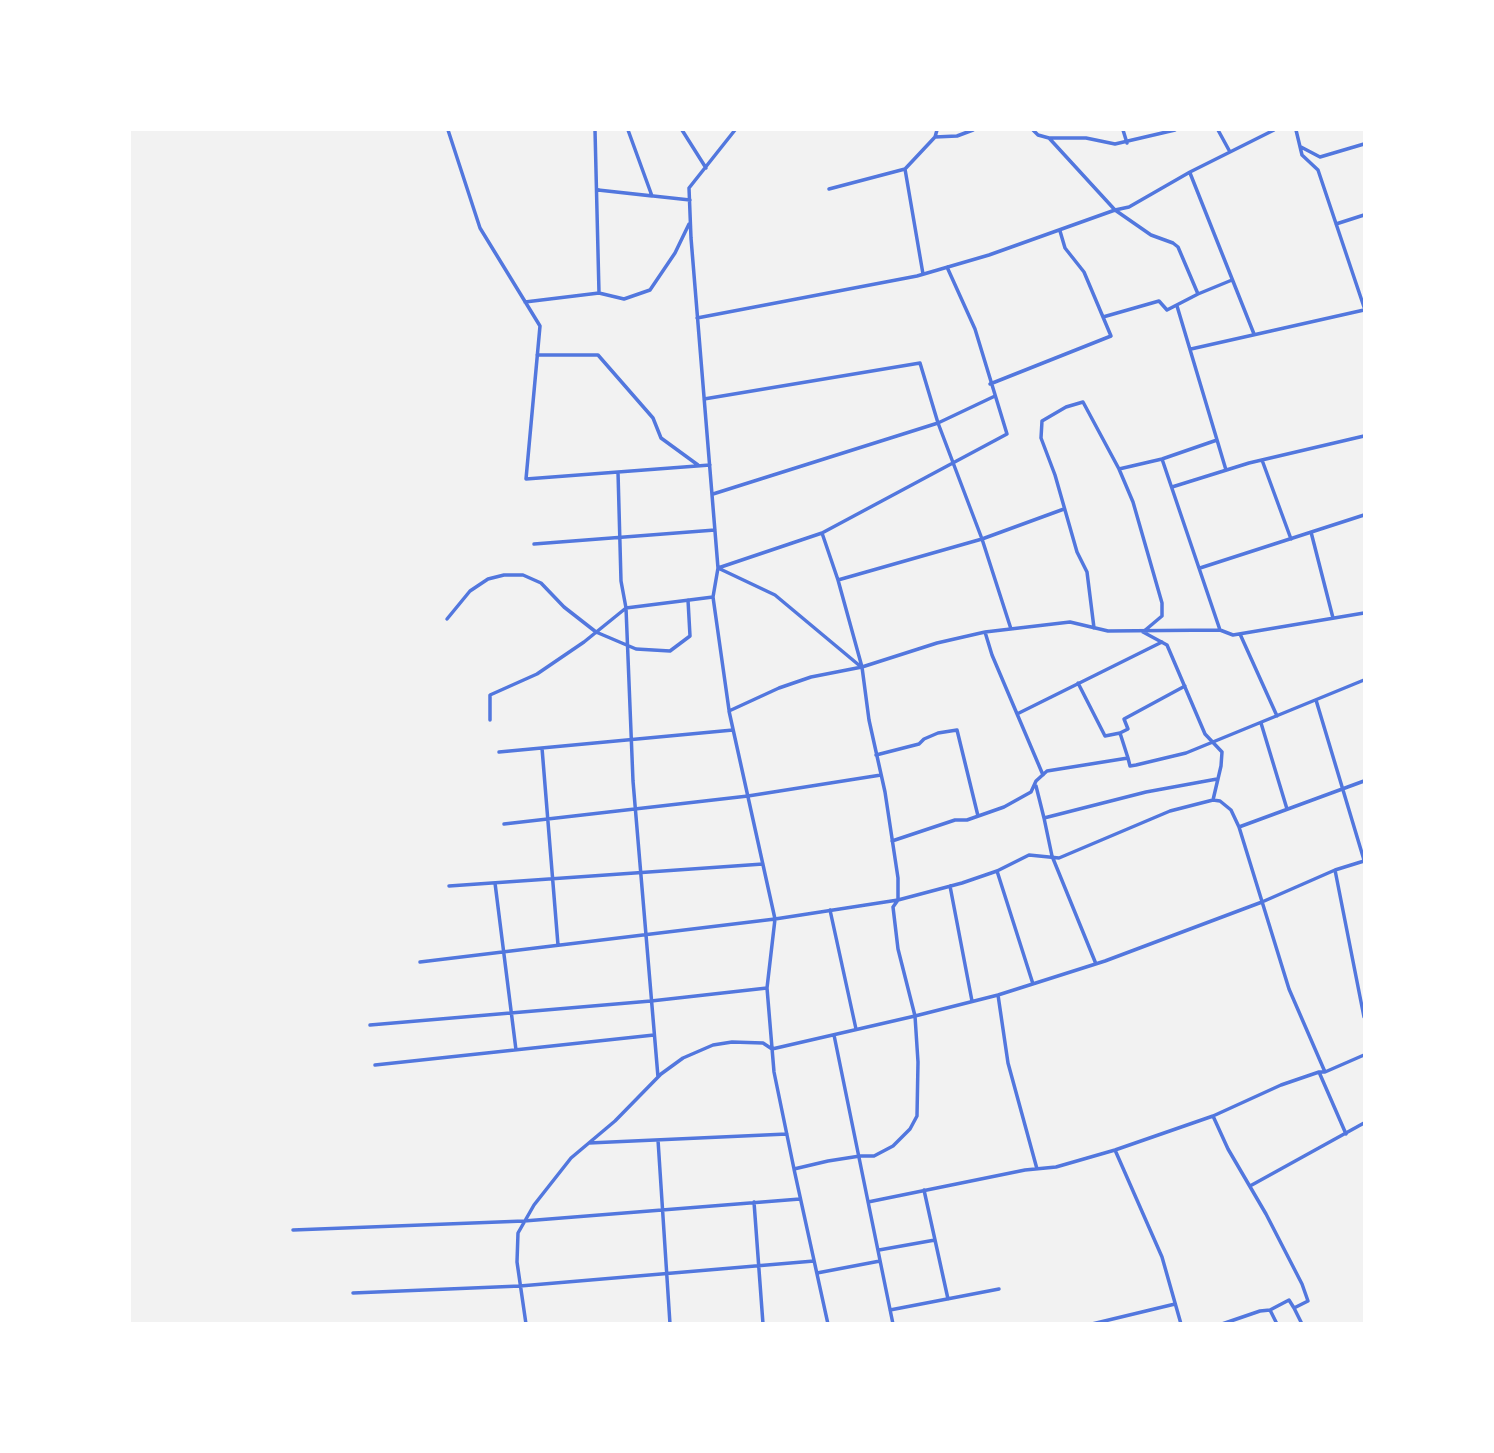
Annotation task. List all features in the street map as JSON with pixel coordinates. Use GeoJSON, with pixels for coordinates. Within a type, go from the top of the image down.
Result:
{"type":"FeatureCollection","features":[{"type":"Feature","properties":{"kind":"street"},"geometry":{"type":"LineString","coordinates":[[448,130],[480,228],[540,326],[526,479],[710,465]]}},
{"type":"Feature","properties":{"kind":"street"},"geometry":{"type":"LineString","coordinates":[[595,130],[599,293]]}},
{"type":"Feature","properties":{"kind":"street"},"geometry":{"type":"LineString","coordinates":[[598,190],[652,196],[628,130]]}},
{"type":"Feature","properties":{"kind":"street"},"geometry":{"type":"LineString","coordinates":[[682,130],[706,169]]}},
{"type":"Feature","properties":{"kind":"street"},"geometry":{"type":"LineString","coordinates":[[735,130],[690,188],[690,223],[718,568],[713,597],[729,711],[775,919],[767,988],[774,1072],[828,1324]]}},
{"type":"Feature","properties":{"kind":"street"},"geometry":{"type":"LineString","coordinates":[[829,189],[905,169],[935,137],[937,130]]}},
{"type":"Feature","properties":{"kind":"street"},"geometry":{"type":"LineString","coordinates":[[935,137],[957,136],[973,130]]}},
{"type":"Feature","properties":{"kind":"street"},"geometry":{"type":"LineString","coordinates":[[1032,130],[1049,138],[1086,138],[1115,144],[1175,130]]}},
{"type":"Feature","properties":{"kind":"street"},"geometry":{"type":"LineString","coordinates":[[1123,130],[1127,142]]}},
{"type":"Feature","properties":{"kind":"street"},"geometry":{"type":"LineString","coordinates":[[1219,130],[1230,152]]}},
{"type":"Feature","properties":{"kind":"street"},"geometry":{"type":"LineString","coordinates":[[697,318],[923,274],[1060,231],[1115,210],[1129,208],[1190,172],[1274,130]]}},
{"type":"Feature","properties":{"kind":"street"},"geometry":{"type":"LineString","coordinates":[[1191,349],[1364,309],[1318,170],[1302,155],[1296,130]]}},
{"type":"Feature","properties":{"kind":"street"},"geometry":{"type":"LineString","coordinates":[[1049,138],[1115,210],[1151,234],[1178,247],[1198,294]]}},
{"type":"Feature","properties":{"kind":"street"},"geometry":{"type":"LineString","coordinates":[[1300,147],[1320,157],[1364,144]]}},
{"type":"Feature","properties":{"kind":"street"},"geometry":{"type":"LineString","coordinates":[[905,169],[923,274]]}},
{"type":"Feature","properties":{"kind":"street"},"geometry":{"type":"LineString","coordinates":[[1190,172],[1254,334]]}},
{"type":"Feature","properties":{"kind":"street"},"geometry":{"type":"LineString","coordinates":[[598,190],[690,200]]}},
{"type":"Feature","properties":{"kind":"street"},"geometry":{"type":"LineString","coordinates":[[1336,224],[1364,215]]}},
{"type":"Feature","properties":{"kind":"street"},"geometry":{"type":"LineString","coordinates":[[525,302],[599,293],[624,299],[650,290],[675,253],[690,223]]}},
{"type":"Feature","properties":{"kind":"street"},"geometry":{"type":"LineString","coordinates":[[990,384],[1111,336],[1084,272],[1065,248],[1060,231]]}},
{"type":"Feature","properties":{"kind":"street"},"geometry":{"type":"LineString","coordinates":[[718,568],[821,533],[1007,434],[975,329],[947,267]]}},
{"type":"Feature","properties":{"kind":"street"},"geometry":{"type":"LineString","coordinates":[[1103,317],[1159,301],[1167,310],[1232,279]]}},
{"type":"Feature","properties":{"kind":"street"},"geometry":{"type":"LineString","coordinates":[[1359,290],[1364,288]]}},
{"type":"Feature","properties":{"kind":"street"},"geometry":{"type":"LineString","coordinates":[[1177,306],[1226,470]]}},
{"type":"Feature","properties":{"kind":"street"},"geometry":{"type":"LineString","coordinates":[[537,355],[597,355],[653,418],[661,438],[699,466]]}},
{"type":"Feature","properties":{"kind":"street"},"geometry":{"type":"LineString","coordinates":[[704,399],[920,363],[938,423],[982,539],[1012,629]]}},
{"type":"Feature","properties":{"kind":"street"},"geometry":{"type":"LineString","coordinates":[[712,494],[938,423],[995,396]]}},
{"type":"Feature","properties":{"kind":"street"},"geometry":{"type":"LineString","coordinates":[[1094,628],[1087,572],[1077,552],[1041,438],[1042,421],[1066,407],[1083,402],[1119,468],[1133,502],[1162,603],[1162,616],[1143,632]]}},
{"type":"Feature","properties":{"kind":"street"},"geometry":{"type":"LineString","coordinates":[[1172,487],[1262,460],[1364,436]]}},
{"type":"Feature","properties":{"kind":"street"},"geometry":{"type":"LineString","coordinates":[[1119,468],[1162,459],[1217,440]]}},
{"type":"Feature","properties":{"kind":"street"},"geometry":{"type":"LineString","coordinates":[[1162,459],[1220,630]]}},
{"type":"Feature","properties":{"kind":"street"},"geometry":{"type":"LineString","coordinates":[[1262,460],[1291,539]]}},
{"type":"Feature","properties":{"kind":"street"},"geometry":{"type":"LineString","coordinates":[[618,472],[621,581],[628,646],[630,740],[658,1077]]}},
{"type":"Feature","properties":{"kind":"street"},"geometry":{"type":"LineString","coordinates":[[838,580],[982,539],[1064,509]]}},
{"type":"Feature","properties":{"kind":"street"},"geometry":{"type":"LineString","coordinates":[[1200,568],[1364,515]]}},
{"type":"Feature","properties":{"kind":"street"},"geometry":{"type":"LineString","coordinates":[[534,544],[715,530]]}},
{"type":"Feature","properties":{"kind":"street"},"geometry":{"type":"LineString","coordinates":[[794,1169],[860,1156],[874,1156],[893,1146],[910,1129],[917,1116],[915,1016],[898,949],[893,907],[898,900],[898,878],[892,841],[869,720],[862,667],[838,580],[821,533]]}},
{"type":"Feature","properties":{"kind":"street"},"geometry":{"type":"LineString","coordinates":[[1311,533],[1333,618]]}},
{"type":"Feature","properties":{"kind":"street"},"geometry":{"type":"LineString","coordinates":[[718,568],[775,595],[862,667]]}},
{"type":"Feature","properties":{"kind":"street"},"geometry":{"type":"LineString","coordinates":[[447,619],[470,591],[488,579],[504,575],[523,575],[541,583],[564,607],[596,632],[636,649],[670,652],[690,636],[688,600]]}},
{"type":"Feature","properties":{"kind":"street"},"geometry":{"type":"LineString","coordinates":[[490,720],[490,695],[537,674],[626,608],[713,597]]}},
{"type":"Feature","properties":{"kind":"street"},"geometry":{"type":"LineString","coordinates":[[729,711],[811,677],[862,667],[937,643],[985,632],[1070,622],[1094,628],[1143,632],[1220,630],[1233,635],[1364,613]]}},
{"type":"Feature","properties":{"kind":"street"},"geometry":{"type":"LineString","coordinates":[[985,632],[992,655],[1043,775]]}},
{"type":"Feature","properties":{"kind":"street"},"geometry":{"type":"LineString","coordinates":[[1143,632],[1167,645],[1205,734],[1222,751],[1213,800]]}},
{"type":"Feature","properties":{"kind":"street"},"geometry":{"type":"LineString","coordinates":[[1240,634],[1277,716]]}},
{"type":"Feature","properties":{"kind":"street"},"geometry":{"type":"LineString","coordinates":[[1017,714],[1162,642]]}},
{"type":"Feature","properties":{"kind":"street"},"geometry":{"type":"LineString","coordinates":[[1120,733],[1130,766],[1136,765],[1186,753],[1364,680]]}},
{"type":"Feature","properties":{"kind":"street"},"geometry":{"type":"LineString","coordinates":[[1077,683],[1105,736],[1128,729],[1124,719],[1185,686]]}},
{"type":"Feature","properties":{"kind":"street"},"geometry":{"type":"LineString","coordinates":[[526,1324],[517,1262],[518,1233],[524,1221],[571,1158],[615,1121],[658,1077],[683,1058],[713,1045],[732,1042],[763,1043],[772,1049],[998,995],[1096,964],[1262,902],[1364,860],[1316,700]]}},
{"type":"Feature","properties":{"kind":"street"},"geometry":{"type":"LineString","coordinates":[[1261,723],[1287,809]]}},
{"type":"Feature","properties":{"kind":"street"},"geometry":{"type":"LineString","coordinates":[[499,752],[733,730]]}},
{"type":"Feature","properties":{"kind":"street"},"geometry":{"type":"LineString","coordinates":[[876,755],[919,744],[938,733],[957,730],[978,816]]}},
{"type":"Feature","properties":{"kind":"street"},"geometry":{"type":"LineString","coordinates":[[542,748],[558,945]]}},
{"type":"Feature","properties":{"kind":"street"},"geometry":{"type":"LineString","coordinates":[[892,841],[1003,807],[1031,792],[1047,771],[1128,758]]}},
{"type":"Feature","properties":{"kind":"street"},"geometry":{"type":"LineString","coordinates":[[504,824],[748,796],[881,775]]}},
{"type":"Feature","properties":{"kind":"street"},"geometry":{"type":"LineString","coordinates":[[1044,818],[1146,792],[1217,779]]}},
{"type":"Feature","properties":{"kind":"street"},"geometry":{"type":"LineString","coordinates":[[1239,827],[1364,781]]}},
{"type":"Feature","properties":{"kind":"street"},"geometry":{"type":"LineString","coordinates":[[1035,784],[1052,856],[1096,964]]}},
{"type":"Feature","properties":{"kind":"street"},"geometry":{"type":"LineString","coordinates":[[421,962],[775,919],[898,900],[950,887],[997,871],[1029,855],[1059,858],[1170,811],[1213,800],[1231,810],[1239,827],[1289,989],[1325,1072]]}},
{"type":"Feature","properties":{"kind":"street"},"geometry":{"type":"LineString","coordinates":[[449,886],[763,864]]}},
{"type":"Feature","properties":{"kind":"street"},"geometry":{"type":"LineString","coordinates":[[1335,870],[1364,1017]]}},
{"type":"Feature","properties":{"kind":"street"},"geometry":{"type":"LineString","coordinates":[[997,871],[1033,984]]}},
{"type":"Feature","properties":{"kind":"street"},"geometry":{"type":"LineString","coordinates":[[495,883],[516,1050]]}},
{"type":"Feature","properties":{"kind":"street"},"geometry":{"type":"LineString","coordinates":[[950,887],[972,1002]]}},
{"type":"Feature","properties":{"kind":"street"},"geometry":{"type":"LineString","coordinates":[[831,910],[856,1029]]}},
{"type":"Feature","properties":{"kind":"street"},"geometry":{"type":"LineString","coordinates":[[1358,982],[1364,980]]}},
{"type":"Feature","properties":{"kind":"street"},"geometry":{"type":"LineString","coordinates":[[370,1025],[651,1001],[767,988]]}},
{"type":"Feature","properties":{"kind":"street"},"geometry":{"type":"LineString","coordinates":[[998,995],[1009,1063],[1037,1169]]}},
{"type":"Feature","properties":{"kind":"street"},"geometry":{"type":"LineString","coordinates":[[375,1066],[654,1035]]}},
{"type":"Feature","properties":{"kind":"street"},"geometry":{"type":"LineString","coordinates":[[834,1035],[893,1324]]}},
{"type":"Feature","properties":{"kind":"street"},"geometry":{"type":"LineString","coordinates":[[868,1202],[1056,1167],[1115,1150],[1213,1116],[1364,1055]]}},
{"type":"Feature","properties":{"kind":"street"},"geometry":{"type":"LineString","coordinates":[[1318,1072],[1346,1134]]}},
{"type":"Feature","properties":{"kind":"street"},"geometry":{"type":"LineString","coordinates":[[1213,1116],[1228,1149],[1302,1284],[1308,1300],[1294,1308]]}},
{"type":"Feature","properties":{"kind":"street"},"geometry":{"type":"LineString","coordinates":[[1250,1186],[1364,1123]]}},
{"type":"Feature","properties":{"kind":"street"},"geometry":{"type":"LineString","coordinates":[[589,1143],[786,1134]]}},
{"type":"Feature","properties":{"kind":"street"},"geometry":{"type":"LineString","coordinates":[[658,1140],[670,1324]]}},
{"type":"Feature","properties":{"kind":"street"},"geometry":{"type":"LineString","coordinates":[[1115,1150],[1162,1257],[1181,1324]]}},
{"type":"Feature","properties":{"kind":"street"},"geometry":{"type":"LineString","coordinates":[[925,1190],[947,1299]]}},
{"type":"Feature","properties":{"kind":"street"},"geometry":{"type":"LineString","coordinates":[[293,1230],[524,1221],[800,1199]]}},
{"type":"Feature","properties":{"kind":"street"},"geometry":{"type":"LineString","coordinates":[[754,1202],[763,1324]]}},
{"type":"Feature","properties":{"kind":"street"},"geometry":{"type":"LineString","coordinates":[[878,1250],[935,1240]]}},
{"type":"Feature","properties":{"kind":"street"},"geometry":{"type":"LineString","coordinates":[[353,1293],[520,1286],[814,1261]]}},
{"type":"Feature","properties":{"kind":"street"},"geometry":{"type":"LineString","coordinates":[[817,1273],[880,1261]]}},
{"type":"Feature","properties":{"kind":"street"},"geometry":{"type":"LineString","coordinates":[[890,1310],[999,1289]]}},
{"type":"Feature","properties":{"kind":"street"},"geometry":{"type":"LineString","coordinates":[[1222,1324],[1270,1310],[1289,1300],[1302,1324]]}},
{"type":"Feature","properties":{"kind":"street"},"geometry":{"type":"LineString","coordinates":[[1092,1324],[1175,1304]]}},
{"type":"Feature","properties":{"kind":"street"},"geometry":{"type":"LineString","coordinates":[[1270,1310],[1277,1324]]}}]}
